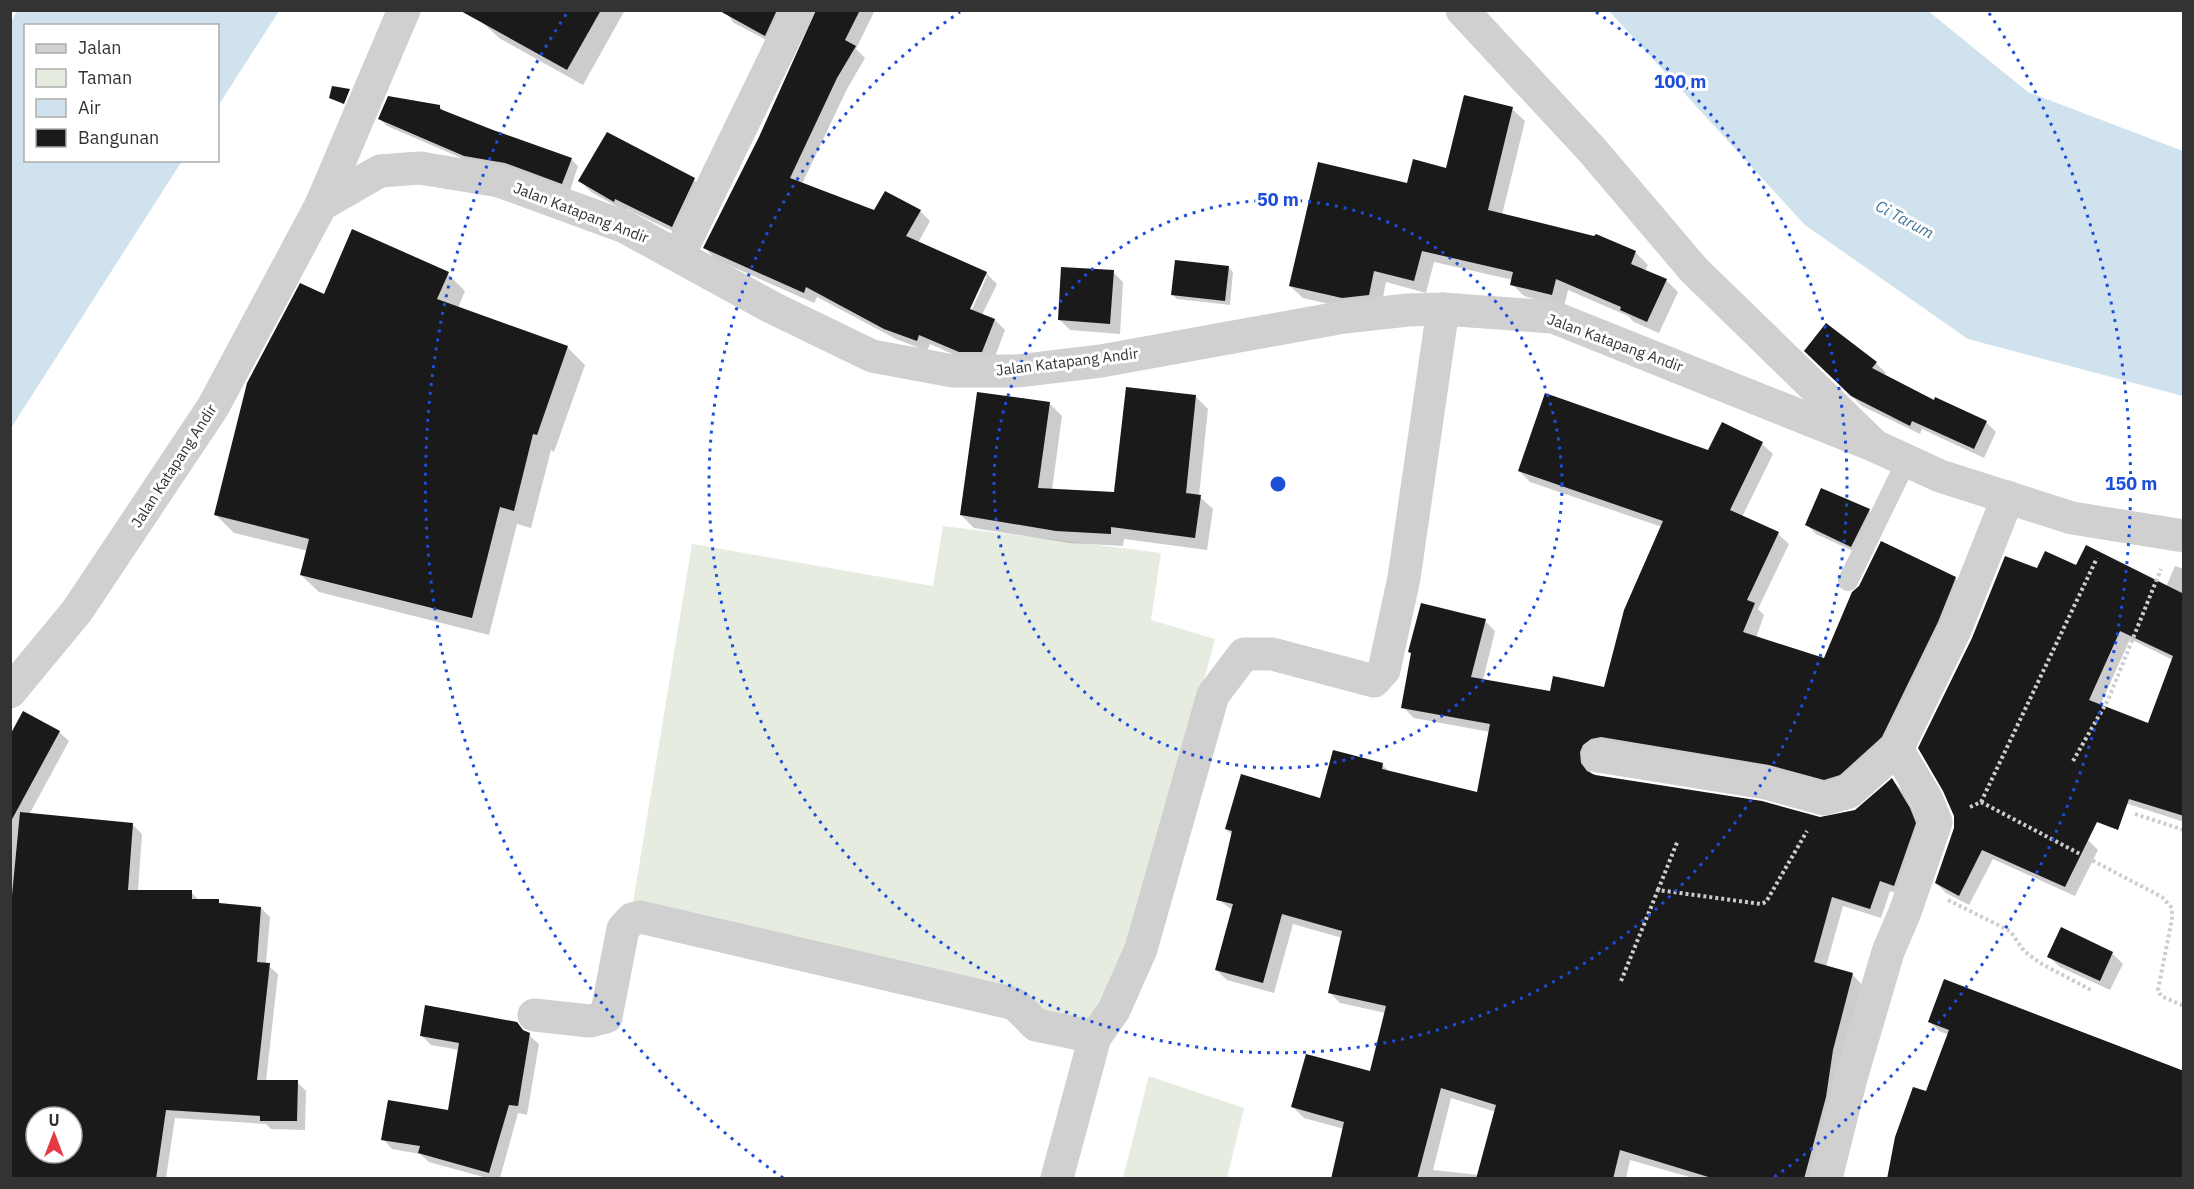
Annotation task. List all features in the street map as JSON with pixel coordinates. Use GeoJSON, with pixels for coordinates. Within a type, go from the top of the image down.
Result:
{"type":"FeatureCollection","features":[{"type":"Feature","properties":{"kind":"street"},"geometry":{"type":"LineString","coordinates":[[321,205],[404,10]]}},
{"type":"Feature","properties":{"kind":"street"},"geometry":{"type":"LineString","coordinates":[[679,255],[730,156],[798,10]]}},
{"type":"Feature","properties":{"kind":"street"},"geometry":{"type":"LineString","coordinates":[[1462,10],[1592,150],[1694,270],[1875,446]]}},
{"type":"Feature","properties":{"kind":"street","name":"Jalan Katapang Andir"},"geometry":{"type":"LineString","coordinates":[[10,692],[77,611],[213,407],[321,205],[380,171],[420,168],[499,182],[625,227],[771,307],[872,356],[953,371],[1017,371],[1101,361],[1344,317],[1443,309],[1553,317],[1875,446],[1940,476],[2072,518],[2179,535]]}},
{"type":"Feature","properties":{"kind":"street"},"geometry":{"type":"LineString","coordinates":[[1057,1179],[1095,1038],[1114,1010],[1141,950],[1214,695],[1244,654],[1272,654],[1374,681],[1384,670],[1404,578],[1443,309]]}},
{"type":"Feature","properties":{"kind":"street"},"geometry":{"type":"LineString","coordinates":[[1598,756],[1766,783],[1824,799],[1849,792],[1897,749],[1955,630],[2008,497]]}},
{"type":"Feature","properties":{"kind":"street"},"geometry":{"type":"LineString","coordinates":[[1826,1179],[1851,1078],[1888,952],[1936,822],[1927,800],[1897,749]]}},
{"type":"Feature","properties":{"kind":"street"},"geometry":{"type":"LineString","coordinates":[[534,1016],[590,1021],[606,1017],[623,929],[632,919],[640,917],[1016,1004],[1036,1025],[1095,1038]]}},
{"type":"Feature","properties":{"kind":"lane"},"geometry":{"type":"LineString","coordinates":[[1848,581],[1906,462]]}},
{"type":"Feature","properties":{"kind":"path"},"geometry":{"type":"LineString","coordinates":[[1936,822],[1981,802],[2113,525]]}},
{"type":"Feature","properties":{"kind":"path"},"geometry":{"type":"LineString","coordinates":[[2073,761],[2108,700],[2179,535]]}},
{"type":"Feature","properties":{"kind":"path"},"geometry":{"type":"LineString","coordinates":[[1658,890],[1761,904],[1766,902],[1824,799]]}},
{"type":"Feature","properties":{"kind":"path"},"geometry":{"type":"LineString","coordinates":[[1981,802],[2162,897],[2172,908],[2172,919],[2158,990],[2161,996],[2184,1006]]}},
{"type":"Feature","properties":{"kind":"path"},"geometry":{"type":"LineString","coordinates":[[2135,814],[2184,830]]}},
{"type":"Feature","properties":{"kind":"path"},"geometry":{"type":"LineString","coordinates":[[1621,981],[1678,840]]}},
{"type":"Feature","properties":{"kind":"path"},"geometry":{"type":"LineString","coordinates":[[1915,884],[2010,931],[2024,951],[2040,963],[2091,990]]}},
{"type":"Feature","properties":{"kind":"green space"},"geometry":{"type":"Polygon","coordinates":[[[943,526],[1161,553],[1151,620],[1215,639],[1132,948],[1095,1021],[629,927],[692,544],[933,586],[943,526]]]}},
{"type":"Feature","properties":{"kind":"green space"},"geometry":{"type":"Polygon","coordinates":[[[1149,1076],[1244,1108],[1227,1178],[1123,1178],[1149,1076]]]}},
{"type":"Feature","properties":{"kind":"water"},"geometry":{"type":"Polygon","coordinates":[[[17,11],[279,11],[219,104],[219,24],[24,24],[24,162],[181,162],[11,428],[10,24],[17,11]]]}},
{"type":"Feature","properties":{"kind":"water","name":"Ci Tarum"},"geometry":{"type":"Polygon","coordinates":[[[1609,11],[1928,11],[2028,92],[2183,151],[2183,396],[1968,339],[1805,225],[1609,11]]]}},
{"type":"Feature","properties":{"kind":"building"},"geometry":{"type":"Polygon","coordinates":[[[459,10],[601,10],[567,70],[459,10]]]}},
{"type":"Feature","properties":{"kind":"building"},"geometry":{"type":"Polygon","coordinates":[[[718,10],[777,10],[765,36],[718,10]]]}},
{"type":"Feature","properties":{"kind":"building"},"geometry":{"type":"Polygon","coordinates":[[[816,10],[860,10],[845,40],[856,46],[837,78],[790,178],[874,210],[885,191],[921,210],[906,236],[987,272],[970,309],[995,319],[982,352],[959,352],[919,335],[917,341],[884,329],[806,287],[804,293],[703,248],[759,137],[816,10]]]}},
{"type":"Feature","properties":{"kind":"building"},"geometry":{"type":"Polygon","coordinates":[[[332,86],[350,89],[344,104],[329,98],[332,86]]]}},
{"type":"Feature","properties":{"kind":"building"},"geometry":{"type":"Polygon","coordinates":[[[1464,95],[1513,107],[1488,210],[1594,236],[1596,234],[1636,251],[1631,264],[1667,279],[1647,322],[1620,310],[1621,307],[1556,279],[1552,295],[1510,285],[1513,272],[1422,251],[1414,281],[1374,271],[1369,295],[1342,298],[1289,286],[1318,162],[1407,183],[1413,159],[1446,168],[1464,95]]]}},
{"type":"Feature","properties":{"kind":"building"},"geometry":{"type":"Polygon","coordinates":[[[388,96],[440,105],[440,109],[572,158],[562,184],[505,163],[464,156],[378,119],[388,96]]]}},
{"type":"Feature","properties":{"kind":"building"},"geometry":{"type":"Polygon","coordinates":[[[607,132],[695,178],[672,227],[615,199],[614,202],[578,181],[607,132]]]}},
{"type":"Feature","properties":{"kind":"building"},"geometry":{"type":"Polygon","coordinates":[[[352,229],[449,272],[437,299],[568,346],[537,435],[533,434],[514,511],[500,507],[472,618],[300,575],[309,539],[214,515],[247,383],[300,283],[324,294],[352,229]]]}},
{"type":"Feature","properties":{"kind":"building"},"geometry":{"type":"Polygon","coordinates":[[[1175,260],[1229,266],[1225,301],[1171,295],[1175,260]]]}},
{"type":"Feature","properties":{"kind":"building"},"geometry":{"type":"Polygon","coordinates":[[[1061,267],[1114,270],[1110,324],[1058,320],[1061,267]]]}},
{"type":"Feature","properties":{"kind":"building"},"geometry":{"type":"Polygon","coordinates":[[[1826,323],[1877,362],[1872,368],[1934,400],[1935,397],[1987,421],[1974,449],[1912,421],[1910,426],[1851,396],[1804,351],[1826,323]]]}},
{"type":"Feature","properties":{"kind":"building"},"geometry":{"type":"Polygon","coordinates":[[[1126,387],[1196,395],[1186,493],[1201,495],[1195,538],[1111,527],[1111,534],[1056,531],[960,515],[977,392],[1050,402],[1038,488],[1114,492],[1126,387]]]}},
{"type":"Feature","properties":{"kind":"building"},"geometry":{"type":"Polygon","coordinates":[[[1545,393],[1708,450],[1722,422],[1763,442],[1730,510],[1779,532],[1747,600],[1755,603],[1743,632],[1824,658],[1852,592],[1859,586],[1881,541],[1956,577],[1938,622],[1882,737],[1840,775],[1824,780],[1769,765],[1601,737],[1591,739],[1583,745],[1580,752],[1581,763],[1587,771],[1595,775],[1762,801],[1820,817],[1855,810],[1892,778],[1910,808],[1916,823],[1894,886],[1880,881],[1870,909],[1832,897],[1814,962],[1853,973],[1833,1050],[1826,1097],[1804,1179],[1715,1179],[1620,1150],[1613,1179],[1476,1179],[1496,1105],[1441,1088],[1417,1179],[1331,1179],[1344,1122],[1291,1107],[1306,1054],[1370,1071],[1386,1006],[1328,993],[1342,931],[1282,914],[1263,983],[1215,970],[1233,904],[1216,900],[1232,831],[1225,829],[1241,774],[1320,798],[1333,750],[1383,763],[1382,769],[1477,792],[1490,724],[1401,708],[1411,653],[1408,652],[1421,603],[1486,619],[1471,677],[1550,691],[1553,676],[1604,687],[1624,610],[1663,521],[1518,471],[1545,393]]]}},
{"type":"Feature","properties":{"kind":"building"},"geometry":{"type":"Polygon","coordinates":[[[1821,488],[1870,509],[1851,547],[1805,525],[1821,488]]]}},
{"type":"Feature","properties":{"kind":"building"},"geometry":{"type":"Polygon","coordinates":[[[2086,545],[2184,594],[2184,816],[2129,799],[2118,830],[2097,822],[2065,887],[1982,850],[1959,896],[1935,883],[1954,828],[1954,816],[1943,791],[1918,748],[1972,638],[2005,556],[2037,568],[2045,551],[2076,565],[2086,545]],[[2120,631],[2089,700],[2148,723],[2173,656],[2120,631]]]}},
{"type":"Feature","properties":{"kind":"building"},"geometry":{"type":"Polygon","coordinates":[[[23,711],[60,731],[10,823],[10,735],[23,711]]]}},
{"type":"Feature","properties":{"kind":"building"},"geometry":{"type":"Polygon","coordinates":[[[20,812],[133,823],[128,890],[192,890],[192,899],[219,899],[219,903],[261,907],[257,962],[270,963],[257,1080],[298,1080],[297,1121],[260,1121],[260,1116],[166,1110],[156,1179],[10,1179],[10,916],[20,812]]]}},
{"type":"Feature","properties":{"kind":"building"},"geometry":{"type":"Polygon","coordinates":[[[2061,927],[2113,952],[2100,981],[2047,957],[2061,927]]]}},
{"type":"Feature","properties":{"kind":"building"},"geometry":{"type":"Polygon","coordinates":[[[1944,979],[2184,1071],[2184,1179],[1887,1179],[1895,1137],[1913,1087],[1926,1091],[1949,1030],[1928,1022],[1944,979]]]}},
{"type":"Feature","properties":{"kind":"building"},"geometry":{"type":"Polygon","coordinates":[[[425,1005],[517,1022],[523,1030],[530,1033],[518,1106],[509,1105],[489,1173],[418,1153],[420,1146],[381,1140],[388,1100],[448,1110],[459,1043],[420,1036],[425,1005]]]}}]}
